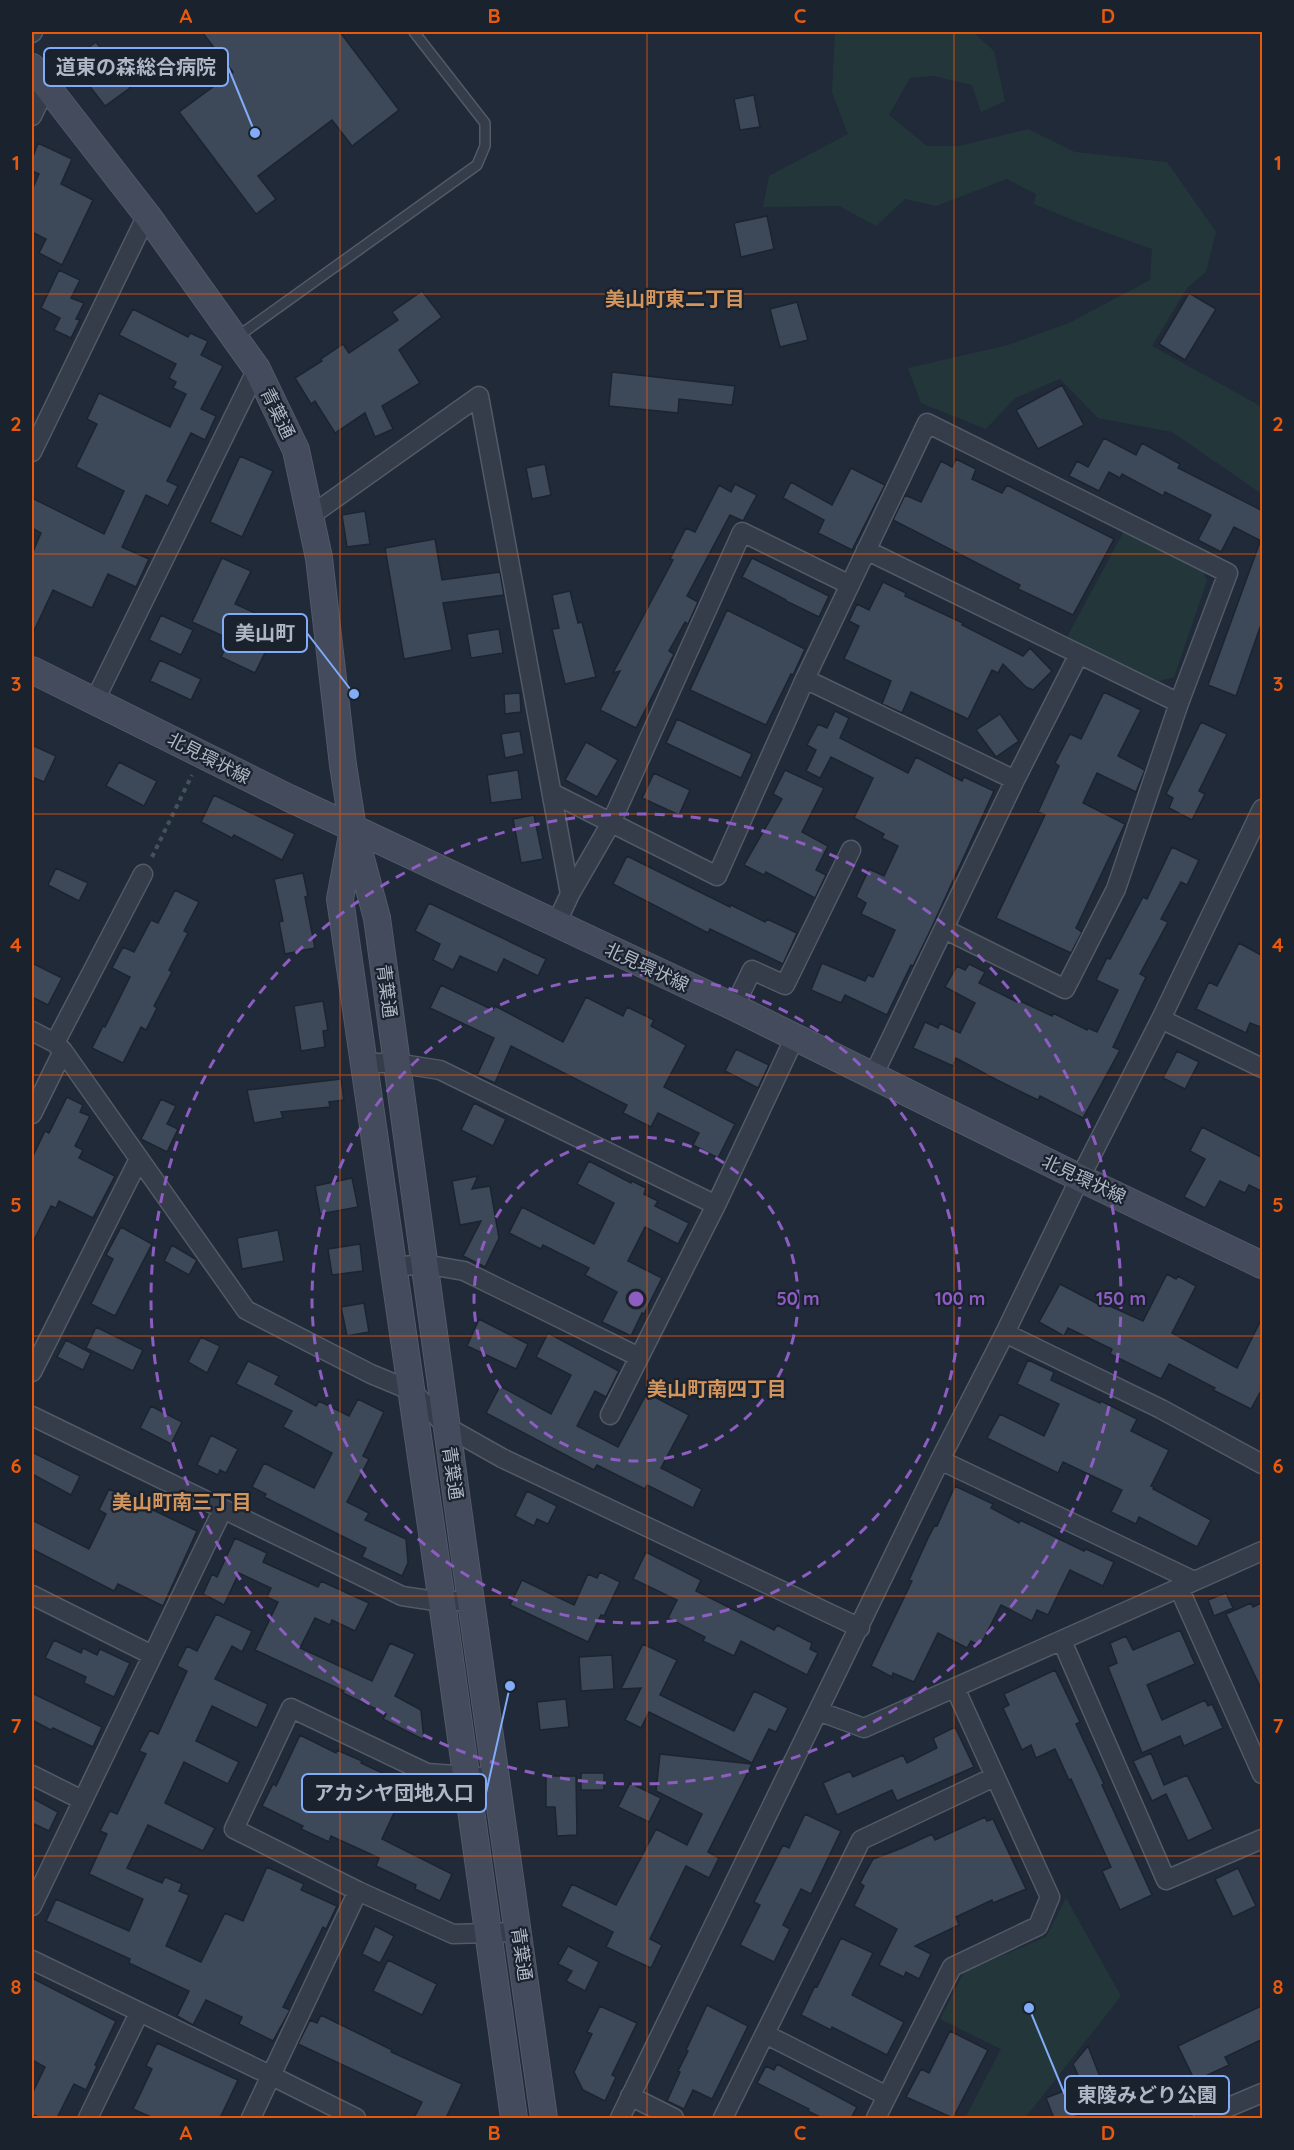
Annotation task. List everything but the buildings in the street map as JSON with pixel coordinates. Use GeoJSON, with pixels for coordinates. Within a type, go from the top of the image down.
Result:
{"type":"FeatureCollection","features":[{"type":"Feature","properties":{"kind":"street","name":"青葉通"},"geometry":{"type":"LineString","coordinates":[[39,77],[147,215],[257,369],[296,450],[319,558],[343,765],[353,829],[377,918],[470,1600],[544,2118]]}},
{"type":"Feature","properties":{"kind":"street"},"geometry":{"type":"LineString","coordinates":[[32,116],[39,77]]}},
{"type":"Feature","properties":{"kind":"street"},"geometry":{"type":"LineString","coordinates":[[32,452],[147,215]]}},
{"type":"Feature","properties":{"kind":"street"},"geometry":{"type":"LineString","coordinates":[[95,700],[257,369]]}},
{"type":"Feature","properties":{"kind":"street"},"geometry":{"type":"LineString","coordinates":[[310,516],[479,396],[570,894]]}},
{"type":"Feature","properties":{"kind":"street"},"geometry":{"type":"LineString","coordinates":[[552,793],[717,876],[805,679],[927,423],[1228,573],[1179,703],[1116,889],[1065,989],[944,929]]}},
{"type":"Feature","properties":{"kind":"street"},"geometry":{"type":"LineString","coordinates":[[556,924],[570,894],[611,823],[742,532],[850,585]]}},
{"type":"Feature","properties":{"kind":"street"},"geometry":{"type":"LineString","coordinates":[[866,550],[1078,656],[1179,703]]}},
{"type":"Feature","properties":{"kind":"street"},"geometry":{"type":"LineString","coordinates":[[873,1076],[1015,780],[1078,656]]}},
{"type":"Feature","properties":{"kind":"street","name":"北見環状線"},"geometry":{"type":"LineString","coordinates":[[32,670],[353,829],[734,1007],[1080,1178],[1263,1265]]}},
{"type":"Feature","properties":{"kind":"street"},"geometry":{"type":"LineString","coordinates":[[805,679],[1015,780]]}},
{"type":"Feature","properties":{"kind":"street"},"geometry":{"type":"LineString","coordinates":[[620,2118],[940,1460],[1261,820]]}},
{"type":"Feature","properties":{"kind":"street","name":"青葉通"},"geometry":{"type":"LineString","coordinates":[[353,829],[340,899],[514,2118]]}},
{"type":"Feature","properties":{"kind":"street"},"geometry":{"type":"LineString","coordinates":[[734,1007],[752,970],[785,985],[852,850]]}},
{"type":"Feature","properties":{"kind":"street"},"geometry":{"type":"LineString","coordinates":[[32,1114],[59,1047],[143,874]]}},
{"type":"Feature","properties":{"kind":"street"},"geometry":{"type":"LineString","coordinates":[[1161,1018],[1263,1068]]}},
{"type":"Feature","properties":{"kind":"street"},"geometry":{"type":"LineString","coordinates":[[32,1031],[59,1047],[246,1310],[371,1374],[412,1391],[447,1427],[512,1463],[860,1628]]}},
{"type":"Feature","properties":{"kind":"street"},"geometry":{"type":"LineString","coordinates":[[610,1415],[716,1205],[795,1037]]}},
{"type":"Feature","properties":{"kind":"street"},"geometry":{"type":"LineString","coordinates":[[364,1063],[396,1063],[440,1070],[716,1205]]}},
{"type":"Feature","properties":{"kind":"street"},"geometry":{"type":"LineString","coordinates":[[32,1372],[139,1159]]}},
{"type":"Feature","properties":{"kind":"street"},"geometry":{"type":"LineString","coordinates":[[394,1266],[424,1264],[464,1270],[639,1357]]}},
{"type":"Feature","properties":{"kind":"street"},"geometry":{"type":"LineString","coordinates":[[1005,1333],[1161,1409],[1263,1464]]}},
{"type":"Feature","properties":{"kind":"street"},"geometry":{"type":"LineString","coordinates":[[32,1416],[402,1596],[442,1602],[470,1600]]}},
{"type":"Feature","properties":{"kind":"street"},"geometry":{"type":"LineString","coordinates":[[940,1460],[1186,1584],[1263,1774]]}},
{"type":"Feature","properties":{"kind":"street"},"geometry":{"type":"LineString","coordinates":[[32,1906],[223,1509]]}},
{"type":"Feature","properties":{"kind":"street"},"geometry":{"type":"LineString","coordinates":[[818,1712],[864,1728],[1263,1551]]}},
{"type":"Feature","properties":{"kind":"street"},"geometry":{"type":"LineString","coordinates":[[32,1595],[152,1654]]}},
{"type":"Feature","properties":{"kind":"street"},"geometry":{"type":"LineString","coordinates":[[1062,1641],[1166,1880],[1263,1839]]}},
{"type":"Feature","properties":{"kind":"street"},"geometry":{"type":"LineString","coordinates":[[876,2118],[952,1967],[1038,1926],[1050,1897],[955,1688]]}},
{"type":"Feature","properties":{"kind":"street"},"geometry":{"type":"LineString","coordinates":[[496,1778],[427,1773],[291,1708],[234,1829],[358,1891],[453,1934],[519,1932]]}},
{"type":"Feature","properties":{"kind":"street"},"geometry":{"type":"LineString","coordinates":[[32,1775],[82,1800]]}},
{"type":"Feature","properties":{"kind":"street"},"geometry":{"type":"LineString","coordinates":[[723,2118],[861,1840],[994,1777]]}},
{"type":"Feature","properties":{"kind":"street"},"geometry":{"type":"LineString","coordinates":[[251,2118],[358,1891]]}},
{"type":"Feature","properties":{"kind":"street"},"geometry":{"type":"LineString","coordinates":[[32,1960],[356,2118]]}},
{"type":"Feature","properties":{"kind":"street"},"geometry":{"type":"LineString","coordinates":[[88,2118],[139,2013]]}},
{"type":"Feature","properties":{"kind":"street"},"geometry":{"type":"LineString","coordinates":[[765,2034],[887,2096]]}},
{"type":"Feature","properties":{"kind":"street"},"geometry":{"type":"LineString","coordinates":[[1203,2118],[1263,2093]]}},
{"type":"Feature","properties":{"kind":"street"},"geometry":{"type":"LineString","coordinates":[[630,2096],[674,2118]]}},
{"type":"Feature","properties":{"kind":"lane"},"geometry":{"type":"LineString","coordinates":[[235,338],[477,165],[485,146],[485,123],[414,32]]}},
{"type":"Feature","properties":{"kind":"path"},"geometry":{"type":"LineString","coordinates":[[143,874],[202,755]]}},
{"type":"Feature","properties":{"kind":"green space"},"geometry":{"type":"Polygon","coordinates":[[[835,32],[973,32],[994,51],[1005,101],[981,112],[972,85],[933,76],[910,78],[889,115],[927,146],[959,146],[1028,129],[1075,152],[1167,162],[1216,232],[1206,272],[1187,288],[1152,346],[1262,407],[1262,494],[1172,432],[1098,418],[1060,379],[1015,398],[986,429],[921,403],[908,368],[1008,345],[1069,323],[1150,280],[1152,249],[1034,204],[1036,194],[1007,179],[936,206],[905,199],[876,226],[839,206],[763,207],[769,176],[848,134],[832,92],[835,32]]]}},
{"type":"Feature","properties":{"kind":"green space"},"geometry":{"type":"Polygon","coordinates":[[[1124,531],[1202,567],[1207,581],[1174,677],[1159,681],[1066,639],[1124,531]]]}},
{"type":"Feature","properties":{"kind":"green space"},"geometry":{"type":"Polygon","coordinates":[[[1066,1898],[1121,1996],[1025,2118],[965,2118],[1001,2049],[940,2019],[964,1972],[1046,1937],[1066,1898]]]}},
{"type":"Feature","properties":{"kind":"place","name":"道東の森総合病院"},"geometry":{"type":"Point","coordinates":[255,133]}},
{"type":"Feature","properties":{"kind":"place","name":"美山町"},"geometry":{"type":"Point","coordinates":[354,694]}},
{"type":"Feature","properties":{"kind":"place","name":"アカシヤ団地入口"},"geometry":{"type":"Point","coordinates":[510,1686]}},
{"type":"Feature","properties":{"kind":"place","name":"東陵みどり公園"},"geometry":{"type":"Point","coordinates":[1029,2008]}},
{"type":"Feature","properties":{"kind":"district","name":"美山町東二丁目"},"geometry":{"type":"Point","coordinates":[675,298]}},
{"type":"Feature","properties":{"kind":"district","name":"美山町南四丁目"},"geometry":{"type":"Point","coordinates":[717,1388]}},
{"type":"Feature","properties":{"kind":"district","name":"美山町南三丁目"},"geometry":{"type":"Point","coordinates":[182,1501]}}]}
